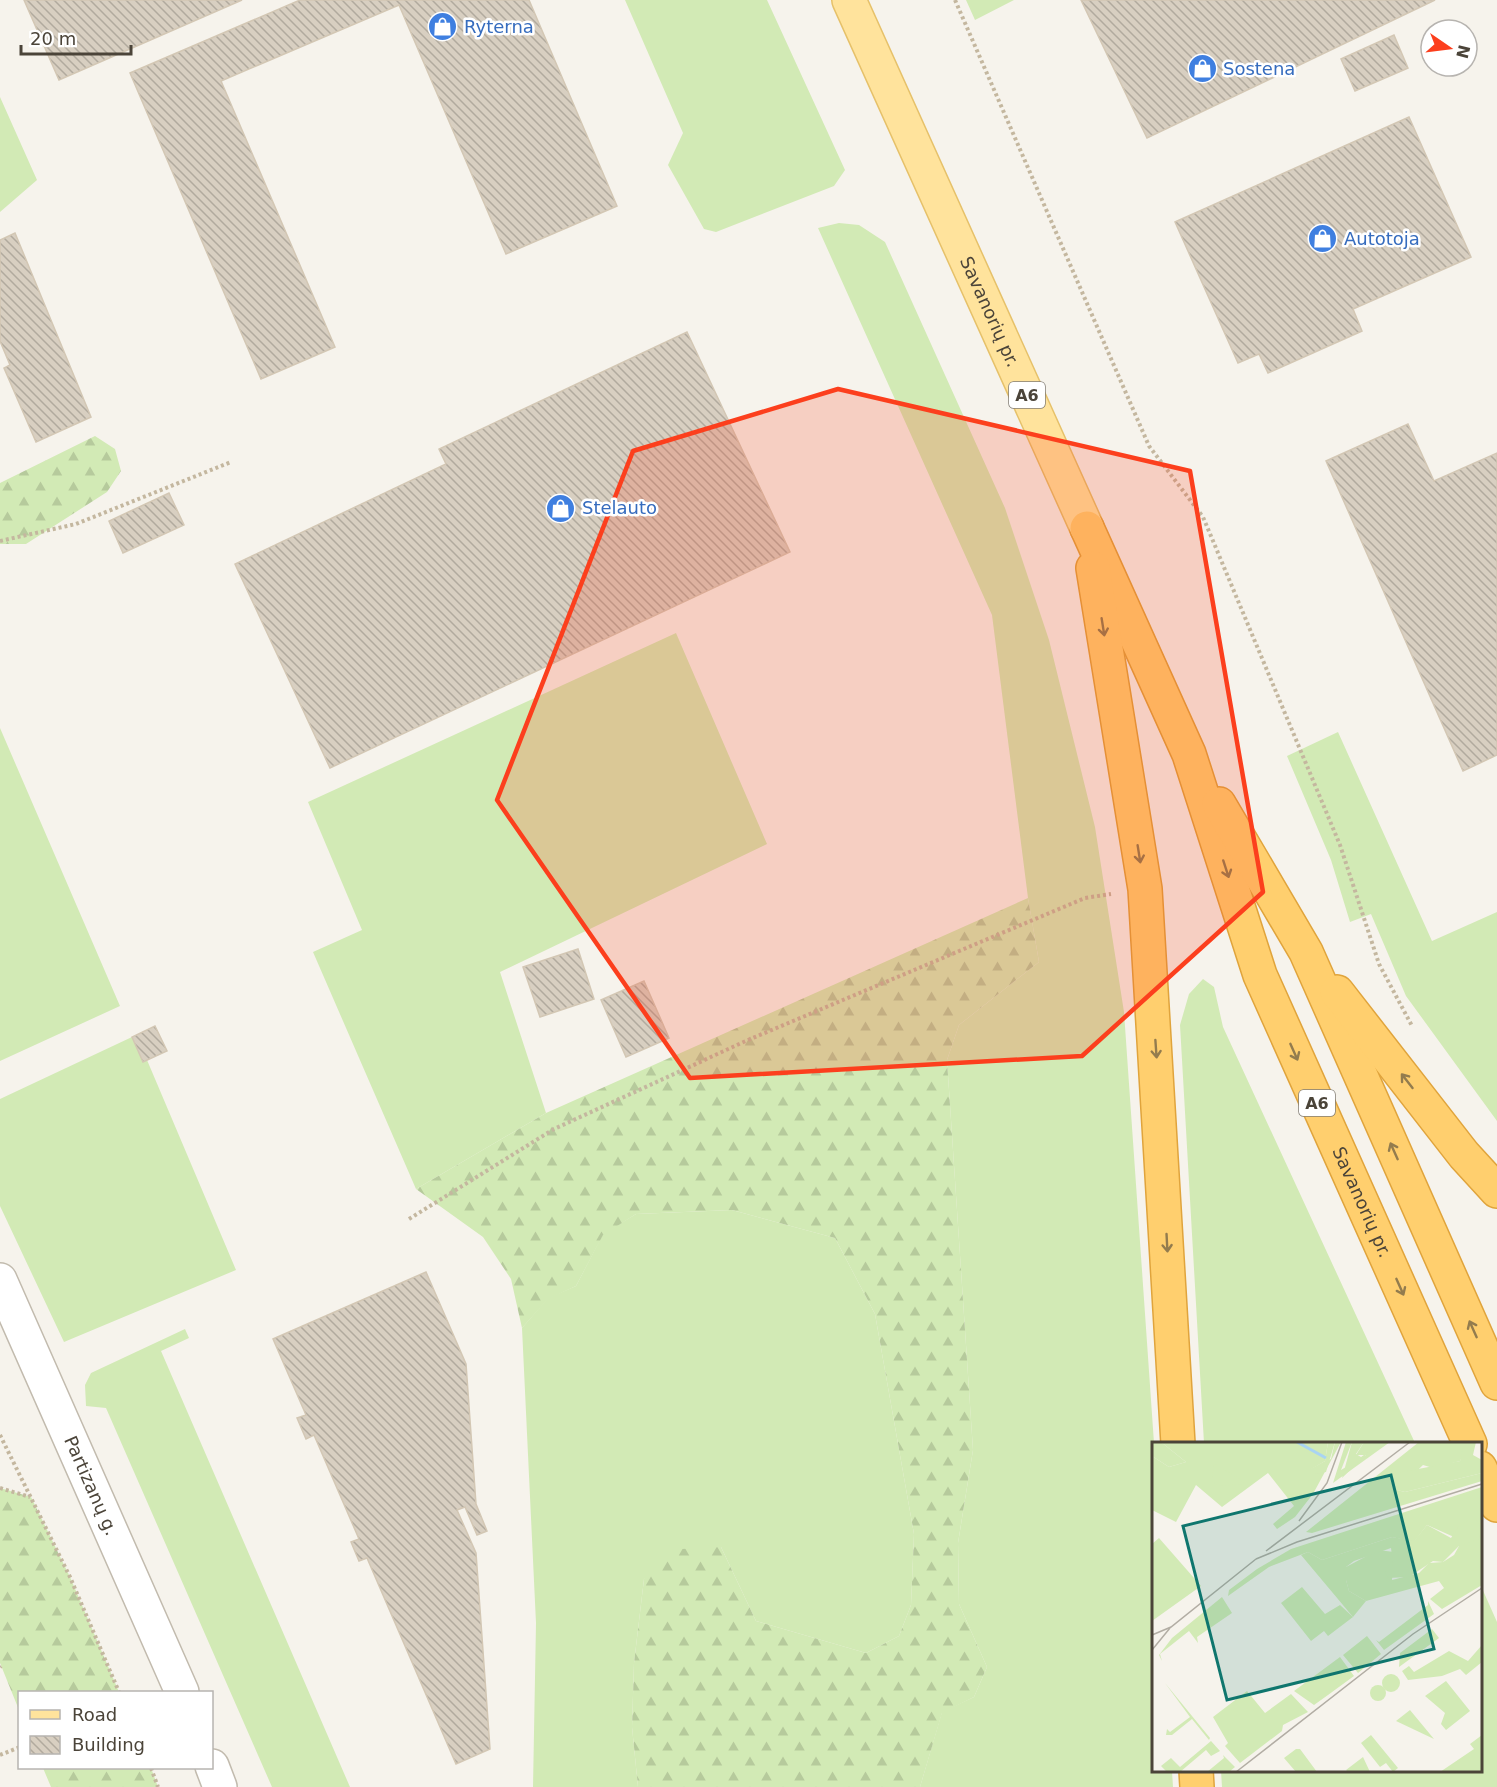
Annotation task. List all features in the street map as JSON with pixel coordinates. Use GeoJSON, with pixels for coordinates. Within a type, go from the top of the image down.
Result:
{"type":"FeatureCollection","features":[{"type":"Feature","properties":{"kind":"highway","name":"Savanorių pr."},"geometry":{"type":"LineString","coordinates":[[1087,528],[1189,754],[1306,952],[1497,1383]]}},
{"type":"Feature","properties":{"kind":"highway"},"geometry":{"type":"LineString","coordinates":[[1087,528],[1145,889],[1178,1442]]}},
{"type":"Feature","properties":{"kind":"highway","name":"Savanorių pr."},"geometry":{"type":"LineString","coordinates":[[1189,754],[1260,975],[1470,1442]]}},
{"type":"Feature","properties":{"kind":"highway"},"geometry":{"type":"LineString","coordinates":[[1306,952],[1464,1155],[1497,1191]]}},
{"type":"Feature","properties":{"kind":"highway"},"geometry":{"type":"LineString","coordinates":[[1482,1472],[1497,1505]]}},
{"type":"Feature","properties":{"kind":"highway"},"geometry":{"type":"LineString","coordinates":[[1196,1772],[1197,1787]]}},
{"type":"Feature","properties":{"kind":"main road","name":"Savanorių pr."},"geometry":{"type":"LineString","coordinates":[[849,0],[1087,528]]}},
{"type":"Feature","properties":{"kind":"street","name":"Partizanų g."},"geometry":{"type":"LineString","coordinates":[[0,1280],[182,1691]]}},
{"type":"Feature","properties":{"kind":"street"},"geometry":{"type":"LineString","coordinates":[[213,1769],[220,1787]]}},
{"type":"Feature","properties":{"kind":"path"},"geometry":{"type":"LineString","coordinates":[[955,0],[1149,446],[1203,518],[1340,845],[1379,964],[1414,1031]]}},
{"type":"Feature","properties":{"kind":"path"},"geometry":{"type":"LineString","coordinates":[[0,541],[75,524],[231,462]]}},
{"type":"Feature","properties":{"kind":"path"},"geometry":{"type":"LineString","coordinates":[[409,1219],[554,1129],[748,1040],[1085,898],[1145,889]]}},
{"type":"Feature","properties":{"kind":"path"},"geometry":{"type":"LineString","coordinates":[[0,1435],[70,1577],[119,1691]]}},
{"type":"Feature","properties":{"kind":"path"},"geometry":{"type":"LineString","coordinates":[[0,1488],[31,1497]]}},
{"type":"Feature","properties":{"kind":"path"},"geometry":{"type":"LineString","coordinates":[[0,1755],[18,1748]]}},
{"type":"Feature","properties":{"kind":"path"},"geometry":{"type":"LineString","coordinates":[[152,1769],[158,1787]]}},
{"type":"Feature","properties":{"kind":"highlighted area"},"geometry":{"type":"Polygon","coordinates":[[[838,389],[1190,471],[1263,892],[1082,1056],[690,1078],[497,800],[633,451],[838,389]]]}},
{"type":"Feature","properties":{"kind":"green space"},"geometry":{"type":"Polygon","coordinates":[[[625,0],[767,0],[845,170],[834,186],[716,232],[704,229],[668,165],[683,133],[625,0]]]}},
{"type":"Feature","properties":{"kind":"green space"},"geometry":{"type":"Polygon","coordinates":[[[966,0],[1014,0],[975,20],[966,0]]]}},
{"type":"Feature","properties":{"kind":"green space"},"geometry":{"type":"Polygon","coordinates":[[[0,97],[37,180],[0,212],[0,97]]]}},
{"type":"Feature","properties":{"kind":"green space"},"geometry":{"type":"Polygon","coordinates":[[[839,223],[859,225],[885,242],[1005,508],[1049,640],[1095,827],[1124,1012],[1154,1442],[1152,1442],[1152,1772],[1172,1772],[1173,1787],[920,1787],[942,1712],[974,1697],[987,1667],[959,1604],[958,1543],[973,1450],[947,1060],[959,1025],[1039,962],[1028,898],[992,615],[818,228],[839,223]]]}},
{"type":"Feature","properties":{"kind":"green space"},"geometry":{"type":"Polygon","coordinates":[[[95,436],[115,449],[121,471],[107,492],[26,544],[0,544],[0,483],[95,436]]]}},
{"type":"Feature","properties":{"kind":"green space"},"geometry":{"type":"Polygon","coordinates":[[[676,633],[767,844],[500,972],[546,1113],[416,1189],[313,952],[362,930],[308,802],[676,633]]]}},
{"type":"Feature","properties":{"kind":"green space"},"geometry":{"type":"Polygon","coordinates":[[[0,728],[120,1006],[0,1061],[0,728]]]}},
{"type":"Feature","properties":{"kind":"green space"},"geometry":{"type":"Polygon","coordinates":[[[1338,732],[1432,941],[1497,912],[1497,1121],[1406,996],[1371,914],[1350,922],[1331,860],[1287,756],[1338,732]]]}},
{"type":"Feature","properties":{"kind":"green space"},"geometry":{"type":"Polygon","coordinates":[[[1028,898],[1039,962],[959,1025],[947,1060],[973,1450],[958,1543],[959,1604],[987,1667],[974,1697],[942,1713],[920,1787],[638,1787],[632,1727],[634,1663],[644,1579],[662,1550],[721,1547],[756,1621],[866,1653],[899,1636],[911,1605],[914,1534],[875,1314],[835,1238],[732,1210],[636,1214],[603,1235],[576,1286],[548,1299],[522,1328],[511,1279],[483,1237],[416,1189],[546,1113],[1028,898]]]}},
{"type":"Feature","properties":{"kind":"green space"},"geometry":{"type":"Polygon","coordinates":[[[1203,979],[1214,987],[1223,1027],[1415,1442],[1204,1442],[1180,1025],[1189,994],[1203,979]]]}},
{"type":"Feature","properties":{"kind":"green space"},"geometry":{"type":"Polygon","coordinates":[[[132,1037],[143,1061],[147,1060],[236,1270],[64,1342],[0,1206],[0,1099],[132,1037]]]}},
{"type":"Feature","properties":{"kind":"green space"},"geometry":{"type":"Polygon","coordinates":[[[732,1210],[835,1238],[875,1314],[914,1534],[911,1605],[899,1636],[866,1653],[756,1621],[721,1547],[644,1579],[634,1663],[632,1727],[638,1787],[533,1787],[536,1623],[522,1328],[548,1298],[576,1286],[603,1234],[636,1214],[732,1210]]]}},
{"type":"Feature","properties":{"kind":"green space"},"geometry":{"type":"Polygon","coordinates":[[[185,1329],[189,1338],[161,1351],[350,1787],[272,1787],[106,1408],[86,1406],[85,1385],[91,1373],[185,1329]]]}},
{"type":"Feature","properties":{"kind":"green space"},"geometry":{"type":"Polygon","coordinates":[[[0,1488],[31,1497],[70,1577],[119,1691],[18,1691],[18,1708],[0,1663],[0,1488]]]}},
{"type":"Feature","properties":{"kind":"green space"},"geometry":{"type":"Polygon","coordinates":[[[1482,1588],[1497,1622],[1497,1787],[1222,1787],[1221,1772],[1482,1772],[1482,1588]]]}},
{"type":"Feature","properties":{"kind":"green space"},"geometry":{"type":"Polygon","coordinates":[[[43,1769],[151,1769],[158,1787],[51,1787],[43,1769]]]}},
{"type":"Feature","properties":{"kind":"building"},"geometry":{"type":"Polygon","coordinates":[[[24,0],[242,0],[59,80],[24,0]]]}},
{"type":"Feature","properties":{"kind":"building"},"geometry":{"type":"Polygon","coordinates":[[[300,0],[529,0],[617,206],[506,254],[399,5],[221,81],[335,347],[261,379],[130,73],[300,0]]]}},
{"type":"Feature","properties":{"kind":"building","name":"Sostena"},"geometry":{"type":"Polygon","coordinates":[[[1081,0],[1435,0],[1147,138],[1081,0]]]}},
{"type":"Feature","properties":{"kind":"building"},"geometry":{"type":"Polygon","coordinates":[[[1394,35],[1408,68],[1355,91],[1341,59],[1394,35]]]}},
{"type":"Feature","properties":{"kind":"building","name":"Autotoja"},"geometry":{"type":"Polygon","coordinates":[[[1409,117],[1471,257],[1353,309],[1362,331],[1268,373],[1259,354],[1238,363],[1175,222],[1409,117]]]}},
{"type":"Feature","properties":{"kind":"building"},"geometry":{"type":"Polygon","coordinates":[[[15,233],[91,417],[36,442],[4,368],[10,365],[0,341],[0,240],[15,233]]]}},
{"type":"Feature","properties":{"kind":"building","name":"Stelauto"},"geometry":{"type":"Polygon","coordinates":[[[687,332],[790,552],[330,768],[235,564],[446,464],[439,449],[687,332]]]}},
{"type":"Feature","properties":{"kind":"building"},"geometry":{"type":"Polygon","coordinates":[[[1408,424],[1434,481],[1497,453],[1497,755],[1463,771],[1326,461],[1408,424]]]}},
{"type":"Feature","properties":{"kind":"building"},"geometry":{"type":"Polygon","coordinates":[[[169,493],[184,525],[123,553],[109,521],[169,493]]]}},
{"type":"Feature","properties":{"kind":"building"},"geometry":{"type":"Polygon","coordinates":[[[578,949],[594,999],[540,1017],[523,967],[578,949]]]}},
{"type":"Feature","properties":{"kind":"building"},"geometry":{"type":"Polygon","coordinates":[[[644,981],[669,1038],[626,1057],[601,1000],[644,981]]]}},
{"type":"Feature","properties":{"kind":"building"},"geometry":{"type":"Polygon","coordinates":[[[155,1026],[167,1051],[143,1062],[132,1037],[155,1026]]]}},
{"type":"Feature","properties":{"kind":"building"},"geometry":{"type":"Polygon","coordinates":[[[426,1272],[466,1364],[476,1504],[487,1531],[477,1535],[465,1507],[457,1510],[476,1553],[490,1749],[456,1764],[367,1558],[359,1561],[351,1542],[359,1539],[314,1435],[306,1439],[297,1418],[306,1415],[273,1339],[426,1272]]]}},
{"type":"Feature","properties":{"kind":"place","name":"Ryterna"},"geometry":{"type":"Point","coordinates":[443,27]}},
{"type":"Feature","properties":{"kind":"place","name":"Sostena"},"geometry":{"type":"Point","coordinates":[1202,69]}},
{"type":"Feature","properties":{"kind":"place","name":"Autotoja"},"geometry":{"type":"Point","coordinates":[1323,239]}},
{"type":"Feature","properties":{"kind":"place","name":"Stelauto"},"geometry":{"type":"Point","coordinates":[561,508]}}]}
